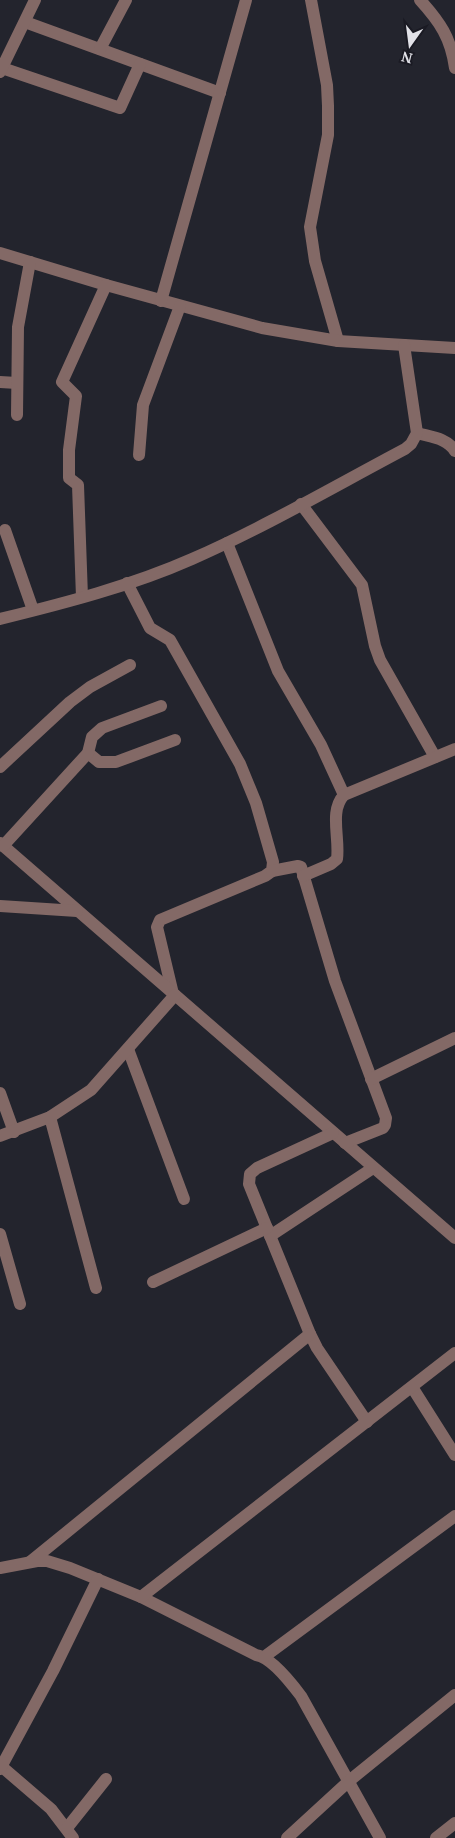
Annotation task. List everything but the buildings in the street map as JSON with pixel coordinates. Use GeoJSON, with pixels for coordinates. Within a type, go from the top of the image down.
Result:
{"type":"FeatureCollection","features":[{"type":"Feature","properties":{"kind":"street"},"geometry":{"type":"LineString","coordinates":[[35,0],[1,70],[120,108],[140,64]]}},
{"type":"Feature","properties":{"kind":"street"},"geometry":{"type":"LineString","coordinates":[[100,49],[126,0]]}},
{"type":"Feature","properties":{"kind":"street"},"geometry":{"type":"LineString","coordinates":[[161,301],[246,0]]}},
{"type":"Feature","properties":{"kind":"street"},"geometry":{"type":"LineString","coordinates":[[311,0],[327,85],[328,135],[310,227],[315,261],[338,341]]}},
{"type":"Feature","properties":{"kind":"street"},"geometry":{"type":"LineString","coordinates":[[420,0],[445,31],[453,54],[455,68]]}},
{"type":"Feature","properties":{"kind":"street"},"geometry":{"type":"LineString","coordinates":[[25,22],[220,93]]}},
{"type":"Feature","properties":{"kind":"street"},"geometry":{"type":"LineString","coordinates":[[0,253],[106,286],[262,328],[338,341],[455,348]]}},
{"type":"Feature","properties":{"kind":"street"},"geometry":{"type":"LineString","coordinates":[[18,415],[20,312],[30,262]]}},
{"type":"Feature","properties":{"kind":"street"},"geometry":{"type":"LineString","coordinates":[[82,596],[78,485],[69,478],[69,450],[76,396],[62,382],[106,286]]}},
{"type":"Feature","properties":{"kind":"street"},"geometry":{"type":"LineString","coordinates":[[139,455],[144,405],[180,306]]}},
{"type":"Feature","properties":{"kind":"street"},"geometry":{"type":"LineString","coordinates":[[0,619],[127,583],[190,560],[227,543],[405,449],[411,444],[417,433],[404,345]]}},
{"type":"Feature","properties":{"kind":"street"},"geometry":{"type":"LineString","coordinates":[[0,382],[18,383]]}},
{"type":"Feature","properties":{"kind":"street"},"geometry":{"type":"LineString","coordinates":[[417,433],[444,440],[455,451]]}},
{"type":"Feature","properties":{"kind":"street"},"geometry":{"type":"LineString","coordinates":[[301,504],[362,585],[375,646],[380,660],[435,757]]}},
{"type":"Feature","properties":{"kind":"street"},"geometry":{"type":"LineString","coordinates":[[5,530],[33,610]]}},
{"type":"Feature","properties":{"kind":"street"},"geometry":{"type":"LineString","coordinates":[[227,543],[278,672],[321,745],[344,794]]}},
{"type":"Feature","properties":{"kind":"street"},"geometry":{"type":"LineString","coordinates":[[127,583],[150,628],[170,640],[240,764],[256,802],[273,862],[272,871]]}},
{"type":"Feature","properties":{"kind":"street"},"geometry":{"type":"LineString","coordinates":[[0,767],[70,702],[90,687],[130,665]]}},
{"type":"Feature","properties":{"kind":"street"},"geometry":{"type":"LineString","coordinates":[[161,706],[102,728],[92,736],[88,753],[2,845],[455,1238]]}},
{"type":"Feature","properties":{"kind":"street"},"geometry":{"type":"LineString","coordinates":[[88,753],[99,762],[116,762],[176,740]]}},
{"type":"Feature","properties":{"kind":"street"},"geometry":{"type":"LineString","coordinates":[[303,876],[331,864],[337,858],[337,809],[340,799],[344,794],[455,749]]}},
{"type":"Feature","properties":{"kind":"street"},"geometry":{"type":"LineString","coordinates":[[174,995],[158,926],[160,920],[265,876],[272,871],[299,866],[335,981],[386,1118],[385,1125],[382,1128],[345,1143]]}},
{"type":"Feature","properties":{"kind":"street"},"geometry":{"type":"LineString","coordinates":[[0,906],[77,911]]}},
{"type":"Feature","properties":{"kind":"street"},"geometry":{"type":"LineString","coordinates":[[0,1136],[50,1117],[90,1090],[128,1050],[174,995]]}},
{"type":"Feature","properties":{"kind":"street"},"geometry":{"type":"LineString","coordinates":[[371,1079],[455,1038]]}},
{"type":"Feature","properties":{"kind":"street"},"geometry":{"type":"LineString","coordinates":[[128,1050],[184,1199]]}},
{"type":"Feature","properties":{"kind":"street"},"geometry":{"type":"LineString","coordinates":[[0,1093],[14,1132]]}},
{"type":"Feature","properties":{"kind":"street"},"geometry":{"type":"LineString","coordinates":[[50,1117],[96,1288]]}},
{"type":"Feature","properties":{"kind":"street"},"geometry":{"type":"LineString","coordinates":[[333,1133],[257,1168],[250,1174],[249,1184],[310,1334],[317,1348],[367,1422]]}},
{"type":"Feature","properties":{"kind":"street"},"geometry":{"type":"LineString","coordinates":[[153,1282],[268,1232],[374,1168]]}},
{"type":"Feature","properties":{"kind":"street"},"geometry":{"type":"LineString","coordinates":[[0,1234],[20,1304]]}},
{"type":"Feature","properties":{"kind":"street"},"geometry":{"type":"LineString","coordinates":[[30,1562],[310,1334]]}},
{"type":"Feature","properties":{"kind":"street"},"geometry":{"type":"LineString","coordinates":[[142,1597],[455,1353]]}},
{"type":"Feature","properties":{"kind":"street"},"geometry":{"type":"LineString","coordinates":[[412,1387],[455,1455]]}},
{"type":"Feature","properties":{"kind":"street"},"geometry":{"type":"LineString","coordinates":[[264,1658],[455,1516]]}},
{"type":"Feature","properties":{"kind":"street"},"geometry":{"type":"LineString","coordinates":[[0,1568],[30,1562],[47,1561],[58,1564],[142,1597],[264,1658],[289,1681],[301,1696],[380,1838]]}},
{"type":"Feature","properties":{"kind":"street"},"geometry":{"type":"LineString","coordinates":[[98,1579],[53,1671],[1,1767],[51,1810],[70,1833],[106,1779]]}},
{"type":"Feature","properties":{"kind":"street"},"geometry":{"type":"LineString","coordinates":[[287,1838],[349,1782],[455,1694]]}},
{"type":"Feature","properties":{"kind":"street"},"geometry":{"type":"LineString","coordinates":[[436,1838],[455,1823]]}}]}
